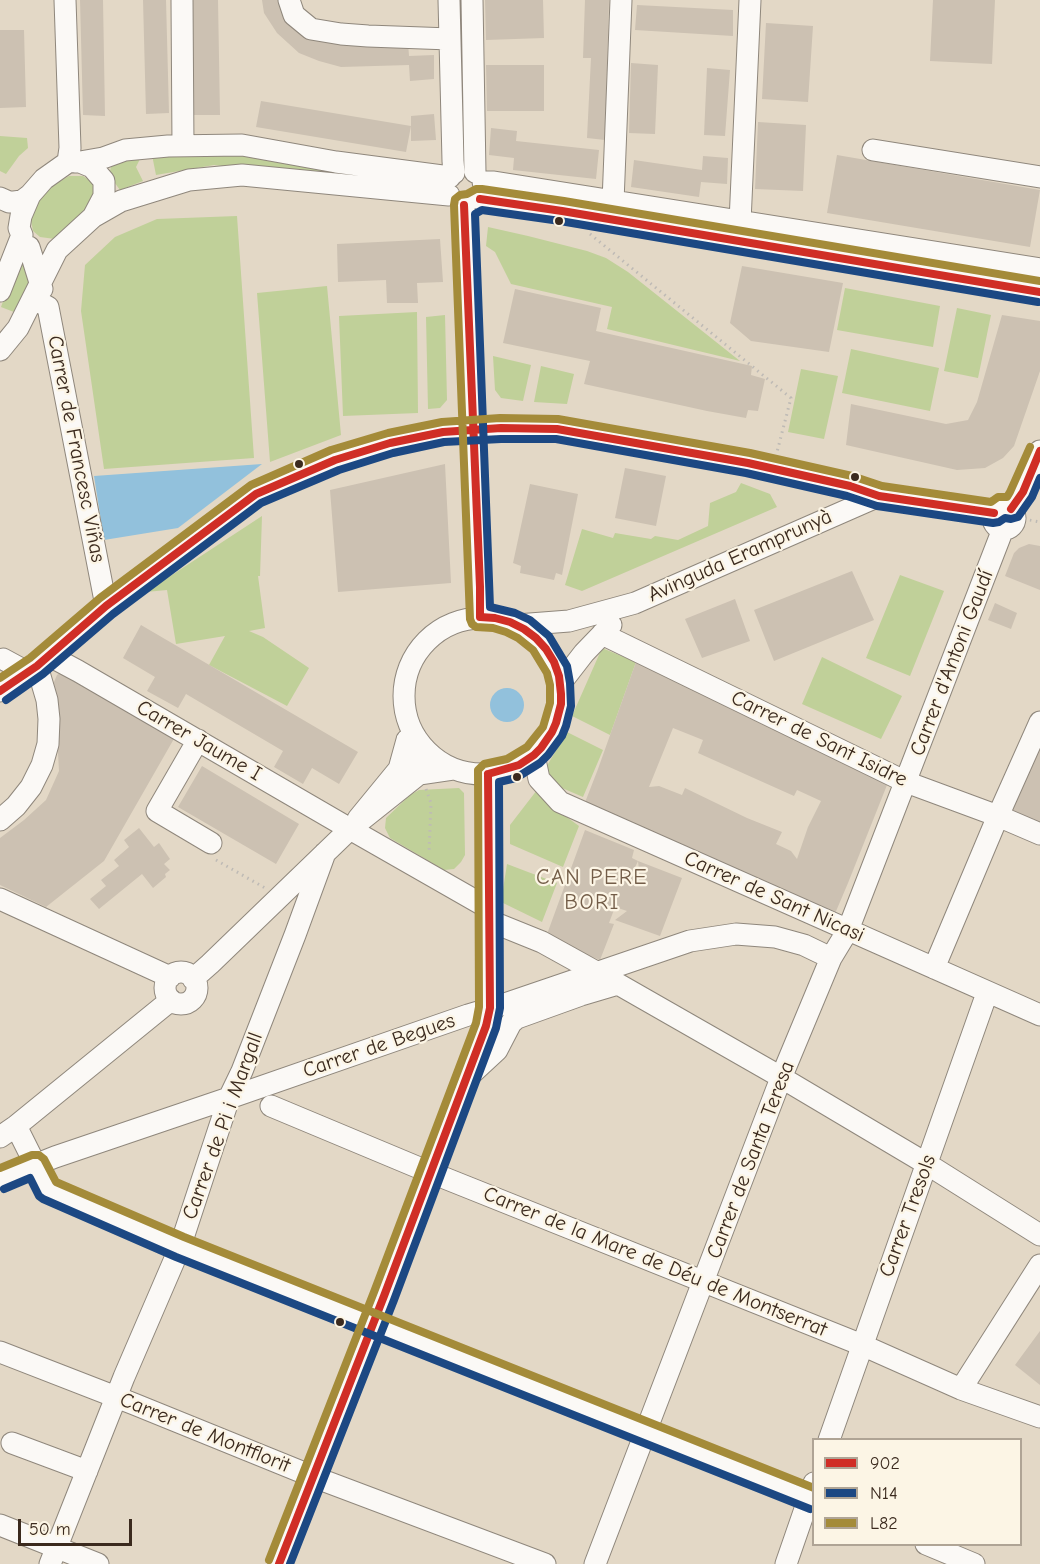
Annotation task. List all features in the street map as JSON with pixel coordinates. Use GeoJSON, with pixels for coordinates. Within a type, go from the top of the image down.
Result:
{"type":"FeatureCollection","features":[{"type":"Feature","properties":{"kind":"street"},"geometry":{"type":"LineString","coordinates":[[65,0],[70,148],[74,162]]}},
{"type":"Feature","properties":{"kind":"street"},"geometry":{"type":"LineString","coordinates":[[182,0],[183,146]]}},
{"type":"Feature","properties":{"kind":"street"},"geometry":{"type":"LineString","coordinates":[[289,0],[294,15],[311,29],[368,36],[450,39]]}},
{"type":"Feature","properties":{"kind":"street"},"geometry":{"type":"LineString","coordinates":[[449,0],[453,161],[465,186]]}},
{"type":"Feature","properties":{"kind":"street"},"geometry":{"type":"LineString","coordinates":[[472,0],[465,186],[480,617]]}},
{"type":"Feature","properties":{"kind":"street"},"geometry":{"type":"LineString","coordinates":[[613,202],[621,0]]}},
{"type":"Feature","properties":{"kind":"street"},"geometry":{"type":"LineString","coordinates":[[740,222],[750,0]]}},
{"type":"Feature","properties":{"kind":"street"},"geometry":{"type":"LineString","coordinates":[[0,198],[9,202],[22,201],[57,169],[74,162],[103,158],[125,150],[183,146],[242,146],[465,186],[562,211],[1040,292]]}},
{"type":"Feature","properties":{"kind":"street"},"geometry":{"type":"LineString","coordinates":[[873,150],[1040,177]]}},
{"type":"Feature","properties":{"kind":"street"},"geometry":{"type":"LineString","coordinates":[[74,162],[92,167],[104,181],[104,196],[93,217]]}},
{"type":"Feature","properties":{"kind":"street"},"geometry":{"type":"LineString","coordinates":[[0,350],[41,297],[57,250],[93,217],[121,201],[189,180],[242,175],[465,186],[494,182],[1040,269]]}},
{"type":"Feature","properties":{"kind":"street"},"geometry":{"type":"LineString","coordinates":[[0,291],[23,237],[21,216],[30,195]]}},
{"type":"Feature","properties":{"kind":"street"},"geometry":{"type":"LineString","coordinates":[[0,206],[6,211],[23,237],[43,251],[57,250]]}},
{"type":"Feature","properties":{"kind":"street","name":"Carrer de Francesc Viñas"},"geometry":{"type":"LineString","coordinates":[[23,237],[41,297],[106,606]]}},
{"type":"Feature","properties":{"kind":"street"},"geometry":{"type":"LineString","coordinates":[[2,686],[37,664],[106,606],[256,494],[334,460],[390,443],[443,432],[501,428],[557,429],[773,468],[850,486],[879,496],[1015,510]]}},
{"type":"Feature","properties":{"kind":"street","name":"Carrer d'Antoni Gaudí"},"geometry":{"type":"LineString","coordinates":[[831,958],[848,930],[1040,451]]}},
{"type":"Feature","properties":{"kind":"street","name":"Avinguda Eramprunyà"},"geometry":{"type":"LineString","coordinates":[[635,603],[879,496]]}},
{"type":"Feature","properties":{"kind":"street"},"geometry":{"type":"LineString","coordinates":[[517,625],[569,621],[635,603]]}},
{"type":"Feature","properties":{"kind":"street"},"geometry":{"type":"LineString","coordinates":[[560,684],[584,653],[635,603]]}},
{"type":"Feature","properties":{"kind":"street"},"geometry":{"type":"LineString","coordinates":[[354,824],[398,758],[405,711],[407,675],[415,656],[434,634],[459,621],[480,617],[503,620],[517,625],[536,638],[546,649],[554,662],[560,684],[561,704],[556,723],[547,740],[534,755],[511,768],[488,774],[467,773],[440,762],[422,746],[413,733],[405,711]]}},
{"type":"Feature","properties":{"kind":"street","name":"Carrer de Sant Isidre"},"geometry":{"type":"LineString","coordinates":[[602,634],[906,782],[1040,834]]}},
{"type":"Feature","properties":{"kind":"street","name":"Carrer Jaume I"},"geometry":{"type":"LineString","coordinates":[[1,656],[78,671],[198,740],[354,824],[490,915],[598,973]]}},
{"type":"Feature","properties":{"kind":"street"},"geometry":{"type":"LineString","coordinates":[[0,820],[32,787],[48,744],[47,700],[37,664]]}},
{"type":"Feature","properties":{"kind":"street"},"geometry":{"type":"LineString","coordinates":[[934,968],[998,816],[1037,734]]}},
{"type":"Feature","properties":{"kind":"street"},"geometry":{"type":"LineString","coordinates":[[198,740],[157,811],[211,843]]}},
{"type":"Feature","properties":{"kind":"street","name":"Carrer de Sant Nicasi"},"geometry":{"type":"LineString","coordinates":[[534,755],[539,779],[560,802],[1040,1015]]}},
{"type":"Feature","properties":{"kind":"street"},"geometry":{"type":"LineString","coordinates":[[193,979],[354,824],[419,774],[453,769]]}},
{"type":"Feature","properties":{"kind":"street"},"geometry":{"type":"LineString","coordinates":[[279,1564],[374,1323],[486,1026],[490,1008],[488,774]]}},
{"type":"Feature","properties":{"kind":"street","name":"Carrer de Pi i Margall"},"geometry":{"type":"LineString","coordinates":[[53,1556],[116,1397],[180,1247],[229,1098],[242,1071],[325,853]]}},
{"type":"Feature","properties":{"kind":"street"},"geometry":{"type":"LineString","coordinates":[[0,899],[170,977]]}},
{"type":"Feature","properties":{"kind":"street","name":"Carrer de Begues"},"geometry":{"type":"LineString","coordinates":[[0,1179],[490,1008],[690,942],[736,934],[775,938],[804,945],[831,958]]}},
{"type":"Feature","properties":{"kind":"street","name":"Carrer de Santa Teresa"},"geometry":{"type":"LineString","coordinates":[[595,1564],[782,1078],[831,958]]}},
{"type":"Feature","properties":{"kind":"street"},"geometry":{"type":"LineString","coordinates":[[182,973],[193,979],[196,990],[193,999],[182,1004],[171,1000],[167,995],[166,983],[170,977],[182,973]]}},
{"type":"Feature","properties":{"kind":"street"},"geometry":{"type":"LineString","coordinates":[[467,1077],[497,1050],[511,1023],[517,1018],[618,984],[927,1164],[1040,1235]]}},
{"type":"Feature","properties":{"kind":"street","name":"Carrer Tresols"},"geometry":{"type":"LineString","coordinates":[[830,1438],[987,993]]}},
{"type":"Feature","properties":{"kind":"street"},"geometry":{"type":"LineString","coordinates":[[0,1142],[8,1132],[171,1000]]}},
{"type":"Feature","properties":{"kind":"street","name":"Carrer de la Mare de Déu de Montserrat"},"geometry":{"type":"LineString","coordinates":[[271,1106],[430,1173],[862,1345],[961,1389],[1040,1417]]}},
{"type":"Feature","properties":{"kind":"street"},"geometry":{"type":"LineString","coordinates":[[8,1132],[35,1165],[48,1190],[180,1247],[646,1434],[812,1493],[786,1564]]}},
{"type":"Feature","properties":{"kind":"street"},"geometry":{"type":"LineString","coordinates":[[961,1389],[1040,1265]]}},
{"type":"Feature","properties":{"kind":"street","name":"Carrer de Montflorit"},"geometry":{"type":"LineString","coordinates":[[0,1352],[314,1477],[545,1564]]}},
{"type":"Feature","properties":{"kind":"street"},"geometry":{"type":"LineString","coordinates":[[12,1443],[87,1471]]}},
{"type":"Feature","properties":{"kind":"street"},"geometry":{"type":"LineString","coordinates":[[0,1525],[53,1556],[98,1564]]}},
{"type":"Feature","properties":{"kind":"street"},"geometry":{"type":"LineString","coordinates":[[929,1546],[974,1564]]}},
{"type":"Feature","properties":{"kind":"path"},"geometry":{"type":"LineString","coordinates":[[562,211],[791,398],[773,468]]}},
{"type":"Feature","properties":{"kind":"path"},"geometry":{"type":"LineString","coordinates":[[1015,510],[1040,522]]}},
{"type":"Feature","properties":{"kind":"path"},"geometry":{"type":"LineString","coordinates":[[419,774],[431,803],[429,874]]}},
{"type":"Feature","properties":{"kind":"path"},"geometry":{"type":"LineString","coordinates":[[211,843],[215,845],[208,856],[280,896]]}},
{"type":"Feature","properties":{"kind":"green space"},"geometry":{"type":"Polygon","coordinates":[[[0,136],[27,138],[28,148],[6,174],[0,171],[0,136]]]}},
{"type":"Feature","properties":{"kind":"green space"},"geometry":{"type":"Polygon","coordinates":[[[261,153],[426,190],[214,165],[156,175],[152,155],[261,153]]]}},
{"type":"Feature","properties":{"kind":"green space"},"geometry":{"type":"Polygon","coordinates":[[[141,157],[136,167],[143,181],[120,190],[109,175],[114,162],[141,157]]]}},
{"type":"Feature","properties":{"kind":"green space"},"geometry":{"type":"Polygon","coordinates":[[[69,176],[83,176],[92,182],[96,198],[90,208],[55,239],[40,237],[33,231],[31,221],[36,207],[42,196],[69,176]]]}},
{"type":"Feature","properties":{"kind":"green space"},"geometry":{"type":"Polygon","coordinates":[[[237,216],[254,458],[104,469],[81,311],[85,265],[115,237],[157,219],[237,216]]]}},
{"type":"Feature","properties":{"kind":"green space"},"geometry":{"type":"Polygon","coordinates":[[[488,227],[587,251],[606,258],[628,272],[740,361],[607,329],[612,307],[511,284],[495,252],[486,246],[488,227]]]}},
{"type":"Feature","properties":{"kind":"green space"},"geometry":{"type":"Polygon","coordinates":[[[23,264],[31,267],[35,276],[19,314],[1,307],[15,268],[23,264]]]}},
{"type":"Feature","properties":{"kind":"green space"},"geometry":{"type":"Polygon","coordinates":[[[327,286],[341,435],[270,462],[257,293],[327,286]]]}},
{"type":"Feature","properties":{"kind":"green space"},"geometry":{"type":"Polygon","coordinates":[[[845,288],[940,306],[933,347],[837,330],[845,288]]]}},
{"type":"Feature","properties":{"kind":"green space"},"geometry":{"type":"Polygon","coordinates":[[[957,308],[991,315],[978,378],[944,371],[957,308]]]}},
{"type":"Feature","properties":{"kind":"green space"},"geometry":{"type":"Polygon","coordinates":[[[417,312],[418,413],[343,416],[339,316],[417,312]]]}},
{"type":"Feature","properties":{"kind":"green space"},"geometry":{"type":"Polygon","coordinates":[[[445,315],[447,400],[440,408],[428,409],[426,317],[445,315]]]}},
{"type":"Feature","properties":{"kind":"green space"},"geometry":{"type":"Polygon","coordinates":[[[851,349],[939,368],[930,411],[842,393],[851,349]]]}},
{"type":"Feature","properties":{"kind":"green space"},"geometry":{"type":"Polygon","coordinates":[[[493,356],[531,365],[523,401],[501,398],[495,390],[493,356]]]}},
{"type":"Feature","properties":{"kind":"green space"},"geometry":{"type":"Polygon","coordinates":[[[541,366],[574,374],[567,404],[534,402],[541,366]]]}},
{"type":"Feature","properties":{"kind":"green space"},"geometry":{"type":"Polygon","coordinates":[[[801,369],[838,376],[824,439],[788,432],[801,369]]]}},
{"type":"Feature","properties":{"kind":"green space"},"geometry":{"type":"Polygon","coordinates":[[[741,483],[770,494],[777,507],[582,591],[565,585],[582,529],[613,538],[615,533],[651,539],[655,536],[678,540],[708,526],[710,503],[736,492],[741,483]]]}},
{"type":"Feature","properties":{"kind":"green space"},"geometry":{"type":"Polygon","coordinates":[[[262,516],[260,576],[258,576],[265,628],[249,631],[263,637],[309,668],[287,706],[209,665],[225,636],[176,644],[167,590],[146,592],[262,516]]]}},
{"type":"Feature","properties":{"kind":"green space"},"geometry":{"type":"Polygon","coordinates":[[[900,575],[944,591],[910,676],[866,658],[900,575]]]}},
{"type":"Feature","properties":{"kind":"green space"},"geometry":{"type":"Polygon","coordinates":[[[602,648],[636,662],[610,735],[572,716],[602,648]]]}},
{"type":"Feature","properties":{"kind":"green space"},"geometry":{"type":"Polygon","coordinates":[[[822,657],[902,696],[881,739],[802,704],[822,657]]]}},
{"type":"Feature","properties":{"kind":"green space"},"geometry":{"type":"Polygon","coordinates":[[[567,732],[603,750],[583,797],[555,785],[545,769],[567,732]]]}},
{"type":"Feature","properties":{"kind":"green space"},"geometry":{"type":"Polygon","coordinates":[[[459,788],[464,793],[465,855],[454,869],[444,870],[390,838],[385,828],[386,818],[410,795],[419,790],[459,788]]]}},
{"type":"Feature","properties":{"kind":"green space"},"geometry":{"type":"Polygon","coordinates":[[[537,790],[553,807],[579,826],[563,867],[510,844],[510,825],[537,790]]]}},
{"type":"Feature","properties":{"kind":"green space"},"geometry":{"type":"Polygon","coordinates":[[[507,864],[557,883],[542,922],[501,902],[507,864]]]}},
{"type":"Feature","properties":{"kind":"water"},"geometry":{"type":"Polygon","coordinates":[[[262,464],[178,528],[104,540],[94,476],[262,464]]]}},
{"type":"Feature","properties":{"kind":"water"},"geometry":{"type":"Polygon","coordinates":[[[507,688],[519,693],[524,705],[519,717],[507,722],[495,717],[490,705],[495,693],[507,688]]]}},
{"type":"Feature","properties":{"kind":"building"},"geometry":{"type":"Polygon","coordinates":[[[80,0],[103,0],[105,116],[83,115],[80,0]]]}},
{"type":"Feature","properties":{"kind":"building"},"geometry":{"type":"Polygon","coordinates":[[[143,0],[166,0],[169,113],[146,114],[143,0]]]}},
{"type":"Feature","properties":{"kind":"building"},"geometry":{"type":"Polygon","coordinates":[[[192,0],[218,0],[220,115],[194,115],[192,0]]]}},
{"type":"Feature","properties":{"kind":"building"},"geometry":{"type":"Polygon","coordinates":[[[262,0],[281,0],[293,21],[408,42],[409,56],[434,55],[434,79],[410,81],[409,65],[341,67],[299,53],[277,33],[264,13],[262,0]]]}},
{"type":"Feature","properties":{"kind":"building"},"geometry":{"type":"Polygon","coordinates":[[[485,0],[543,0],[544,38],[486,40],[485,0]]]}},
{"type":"Feature","properties":{"kind":"building"},"geometry":{"type":"Polygon","coordinates":[[[585,0],[609,0],[605,140],[587,138],[591,58],[583,58],[585,0]]]}},
{"type":"Feature","properties":{"kind":"building"},"geometry":{"type":"Polygon","coordinates":[[[933,0],[995,0],[992,64],[930,61],[933,0]]]}},
{"type":"Feature","properties":{"kind":"building"},"geometry":{"type":"Polygon","coordinates":[[[637,5],[733,10],[733,36],[635,30],[637,5]]]}},
{"type":"Feature","properties":{"kind":"building"},"geometry":{"type":"Polygon","coordinates":[[[766,23],[813,26],[808,102],[762,99],[766,23]]]}},
{"type":"Feature","properties":{"kind":"building"},"geometry":{"type":"Polygon","coordinates":[[[0,30],[24,30],[26,107],[0,108],[0,30]]]}},
{"type":"Feature","properties":{"kind":"building"},"geometry":{"type":"Polygon","coordinates":[[[631,63],[658,65],[655,134],[629,133],[631,63]]]}},
{"type":"Feature","properties":{"kind":"building"},"geometry":{"type":"Polygon","coordinates":[[[486,65],[544,65],[544,111],[487,111],[486,65]]]}},
{"type":"Feature","properties":{"kind":"building"},"geometry":{"type":"Polygon","coordinates":[[[707,68],[730,70],[725,136],[704,135],[707,68]]]}},
{"type":"Feature","properties":{"kind":"building"},"geometry":{"type":"Polygon","coordinates":[[[261,101],[411,126],[406,152],[256,127],[261,101]]]}},
{"type":"Feature","properties":{"kind":"building"},"geometry":{"type":"Polygon","coordinates":[[[434,114],[436,140],[411,141],[411,116],[434,114]]]}},
{"type":"Feature","properties":{"kind":"building"},"geometry":{"type":"Polygon","coordinates":[[[758,122],[806,125],[803,191],[755,189],[758,122]]]}},
{"type":"Feature","properties":{"kind":"building"},"geometry":{"type":"Polygon","coordinates":[[[491,128],[517,131],[516,141],[599,150],[596,179],[513,170],[514,158],[489,155],[491,128]]]}},
{"type":"Feature","properties":{"kind":"building"},"geometry":{"type":"Polygon","coordinates":[[[837,155],[1040,190],[1030,247],[827,213],[837,155]]]}},
{"type":"Feature","properties":{"kind":"building"},"geometry":{"type":"Polygon","coordinates":[[[703,156],[728,158],[727,184],[701,182],[699,197],[631,187],[634,160],[702,170],[703,156]]]}},
{"type":"Feature","properties":{"kind":"building"},"geometry":{"type":"Polygon","coordinates":[[[440,239],[443,282],[417,283],[418,303],[387,303],[386,280],[338,282],[337,244],[440,239]]]}},
{"type":"Feature","properties":{"kind":"building"},"geometry":{"type":"Polygon","coordinates":[[[742,266],[843,283],[829,352],[751,341],[730,323],[742,266]]]}},
{"type":"Feature","properties":{"kind":"building"},"geometry":{"type":"Polygon","coordinates":[[[515,289],[601,308],[596,331],[752,366],[751,375],[765,379],[758,411],[748,410],[746,418],[584,384],[590,361],[503,343],[515,289]]]}},
{"type":"Feature","properties":{"kind":"building"},"geometry":{"type":"Polygon","coordinates":[[[1002,315],[1040,321],[1040,371],[1014,446],[1003,458],[985,468],[957,470],[846,445],[851,404],[946,424],[968,420],[977,402],[1002,315]]]}},
{"type":"Feature","properties":{"kind":"building"},"geometry":{"type":"Polygon","coordinates":[[[445,464],[451,583],[338,592],[330,490],[445,464]]]}},
{"type":"Feature","properties":{"kind":"building"},"geometry":{"type":"Polygon","coordinates":[[[625,468],[666,476],[656,526],[615,518],[625,468]]]}},
{"type":"Feature","properties":{"kind":"building"},"geometry":{"type":"Polygon","coordinates":[[[530,484],[578,494],[562,575],[556,573],[554,580],[520,573],[521,566],[513,563],[530,484]]]}},
{"type":"Feature","properties":{"kind":"building"},"geometry":{"type":"Polygon","coordinates":[[[1029,544],[1040,546],[1040,590],[1005,576],[1014,553],[1029,544]]]}},
{"type":"Feature","properties":{"kind":"building"},"geometry":{"type":"Polygon","coordinates":[[[852,571],[874,620],[774,661],[754,610],[852,571]]]}},
{"type":"Feature","properties":{"kind":"building"},"geometry":{"type":"Polygon","coordinates":[[[735,599],[750,641],[702,658],[685,619],[735,599]]]}},
{"type":"Feature","properties":{"kind":"building"},"geometry":{"type":"Polygon","coordinates":[[[995,603],[1017,613],[1011,629],[988,620],[995,603]]]}},
{"type":"Feature","properties":{"kind":"building"},"geometry":{"type":"Polygon","coordinates":[[[141,625],[358,752],[339,784],[312,768],[303,784],[274,767],[283,751],[186,694],[178,708],[147,691],[155,677],[123,658],[141,625]]]}},
{"type":"Feature","properties":{"kind":"building"},"geometry":{"type":"Polygon","coordinates":[[[636,662],[889,780],[834,916],[584,805],[636,662]],[[673,728],[649,787],[659,786],[682,795],[685,788],[782,832],[776,844],[791,851],[797,859],[808,827],[821,801],[797,790],[794,796],[698,753],[703,740],[673,728]]]}},
{"type":"Feature","properties":{"kind":"building"},"geometry":{"type":"Polygon","coordinates":[[[63,671],[175,737],[104,861],[46,907],[0,885],[0,838],[46,800],[59,771],[54,682],[57,675],[63,671]]]}},
{"type":"Feature","properties":{"kind":"building"},"geometry":{"type":"Polygon","coordinates":[[[1038,747],[1040,749],[1040,823],[1010,809],[1038,747]]]}},
{"type":"Feature","properties":{"kind":"building"},"geometry":{"type":"Polygon","coordinates":[[[202,766],[299,824],[276,864],[178,807],[202,766]]]}},
{"type":"Feature","properties":{"kind":"building"},"geometry":{"type":"Polygon","coordinates":[[[139,828],[154,847],[159,843],[170,859],[164,864],[170,870],[165,874],[166,877],[153,888],[142,874],[99,909],[90,899],[106,886],[101,880],[119,866],[114,860],[129,847],[124,840],[139,828]]]}},
{"type":"Feature","properties":{"kind":"building"},"geometry":{"type":"Polygon","coordinates":[[[585,830],[634,850],[632,858],[638,861],[682,878],[660,936],[615,920],[627,911],[615,907],[609,923],[614,924],[600,960],[546,937],[585,830]],[[638,861],[631,876],[640,879],[638,861]]]}},
{"type":"Feature","properties":{"kind":"building"},"geometry":{"type":"Polygon","coordinates":[[[1040,1331],[1040,1385],[1015,1365],[1040,1331]]]}},
{"type":"Feature","properties":{"kind":"transit line","name":"L82"},"geometry":{"type":"LineString","coordinates":[[269,1560],[476,1023],[479,1007],[478,770],[484,764],[507,759],[527,747],[543,727],[550,703],[547,673],[533,650],[506,632],[493,628],[476,627],[470,619],[455,199],[476,189],[482,189],[1040,281]]}},
{"type":"Feature","properties":{"kind":"transit line","name":"902"},"geometry":{"type":"LineString","coordinates":[[480,199],[1040,292]]}},
{"type":"Feature","properties":{"kind":"transit line","name":"902"},"geometry":{"type":"LineString","coordinates":[[464,205],[480,617]]}},
{"type":"Feature","properties":{"kind":"transit line","name":"N14"},"geometry":{"type":"LineString","coordinates":[[290,1564],[394,1300],[496,1028],[500,1008],[499,782],[516,778],[540,763],[548,755],[562,736],[571,706],[567,666],[549,636],[530,620],[515,613],[490,607],[475,214],[482,210],[560,221],[1038,302]]}},
{"type":"Feature","properties":{"kind":"transit line","name":"L82"},"geometry":{"type":"LineString","coordinates":[[0,678],[30,658],[100,598],[251,485],[331,450],[388,433],[442,422],[500,418],[558,419],[750,453],[852,476],[882,486],[991,502],[998,497],[1007,497],[1030,447]]}},
{"type":"Feature","properties":{"kind":"transit line","name":"902"},"geometry":{"type":"LineString","coordinates":[[0,691],[37,666],[106,606],[256,494],[335,460],[390,443],[443,432],[501,428],[557,429],[748,463],[850,486],[879,496],[994,513]]}},
{"type":"Feature","properties":{"kind":"transit line","name":"N14"},"geometry":{"type":"LineString","coordinates":[[6,700],[43,674],[113,614],[261,503],[339,470],[393,453],[444,442],[556,439],[746,473],[847,496],[877,506],[993,523],[1005,518],[1018,517],[1032,497],[1040,478]]}},
{"type":"Feature","properties":{"kind":"transit line","name":"902"},"geometry":{"type":"LineString","coordinates":[[1011,509],[1023,492],[1040,451]]}},
{"type":"Feature","properties":{"kind":"transit line","name":"902"},"geometry":{"type":"LineString","coordinates":[[480,617],[510,622],[536,638],[554,662],[559,676],[561,694],[556,723],[541,748],[519,765],[488,774]]}},
{"type":"Feature","properties":{"kind":"transit line","name":"902"},"geometry":{"type":"LineString","coordinates":[[279,1564],[486,1026],[490,1008],[488,774]]}},
{"type":"Feature","properties":{"kind":"transit line","name":"L82"},"geometry":{"type":"LineString","coordinates":[[0,1168],[32,1155],[39,1155],[44,1159],[56,1182],[184,1237],[812,1487]]}},
{"type":"Feature","properties":{"kind":"transit line","name":"N14"},"geometry":{"type":"LineString","coordinates":[[4,1189],[30,1178],[39,1196],[43,1199],[176,1257],[810,1509]]}},
{"type":"Feature","properties":{"kind":"district","name":"CAN PERE BORI"},"geometry":{"type":"Point","coordinates":[592,890]}}]}
